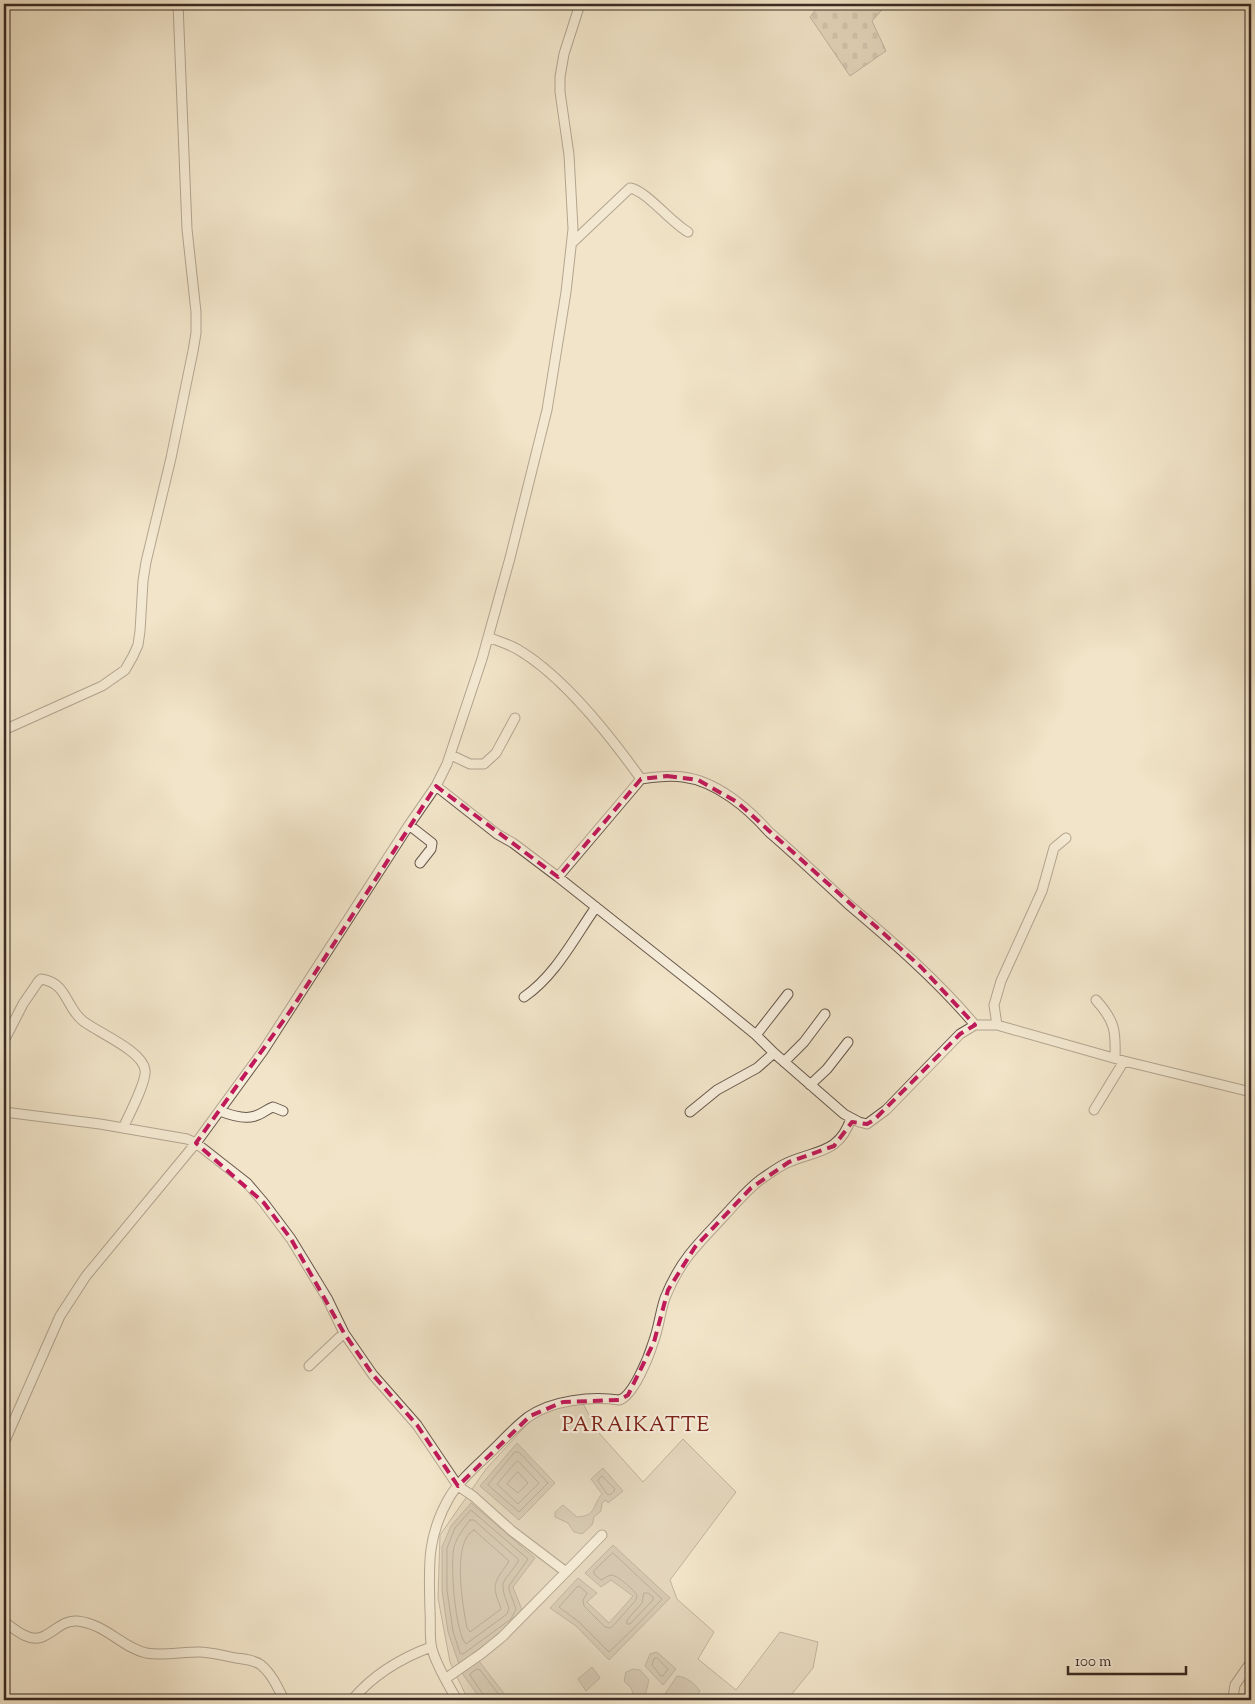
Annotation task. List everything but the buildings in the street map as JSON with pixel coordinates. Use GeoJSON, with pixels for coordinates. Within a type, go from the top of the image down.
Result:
{"type":"FeatureCollection","features":[{"type":"Feature","properties":{"kind":"street"},"geometry":{"type":"LineString","coordinates":[[4,730],[102,686],[124,670],[134,656],[138,645],[146,562],[171,458],[196,333],[196,312],[187,228],[178,4]]}},
{"type":"Feature","properties":{"kind":"street"},"geometry":{"type":"LineString","coordinates":[[4,1444],[60,1316],[69,1302],[86,1276],[196,1143],[291,1010],[340,930],[436,786],[451,754],[488,637],[547,410],[566,292],[573,229],[569,155],[560,92],[560,77],[564,54],[580,4]]}},
{"type":"Feature","properties":{"kind":"street"},"geometry":{"type":"LineString","coordinates":[[572,244],[630,188],[639,191],[688,232]]}},
{"type":"Feature","properties":{"kind":"street"},"geometry":{"type":"LineString","coordinates":[[488,637],[516,649],[534,661],[566,690],[581,705],[640,779]]}},
{"type":"Feature","properties":{"kind":"street"},"geometry":{"type":"LineString","coordinates":[[451,754],[470,764],[484,764],[496,753],[516,718]]}},
{"type":"Feature","properties":{"kind":"street"},"geometry":{"type":"LineString","coordinates":[[558,877],[640,779],[683,776],[698,780],[717,788],[759,820],[847,902],[921,967],[975,1025]]}},
{"type":"Feature","properties":{"kind":"street"},"geometry":{"type":"LineString","coordinates":[[436,786],[596,907],[756,1035],[844,1114],[859,1122],[866,1124],[886,1110],[960,1034],[975,1025],[986,1024],[997,1025],[1124,1061],[1251,1092]]}},
{"type":"Feature","properties":{"kind":"street"},"geometry":{"type":"LineString","coordinates":[[409,825],[432,844],[432,849],[420,862]]}},
{"type":"Feature","properties":{"kind":"street"},"geometry":{"type":"LineString","coordinates":[[997,1025],[994,1005],[1001,981],[1042,891],[1054,848],[1066,838]]}},
{"type":"Feature","properties":{"kind":"street"},"geometry":{"type":"LineString","coordinates":[[524,997],[536,988],[560,962],[596,907]]}},
{"type":"Feature","properties":{"kind":"street"},"geometry":{"type":"LineString","coordinates":[[4,1041],[23,1004],[41,979],[48,980],[60,987],[77,1016],[89,1026],[122,1045],[141,1061],[145,1071],[143,1081],[123,1128]]}},
{"type":"Feature","properties":{"kind":"street"},"geometry":{"type":"LineString","coordinates":[[756,1035],[788,994]]}},
{"type":"Feature","properties":{"kind":"street"},"geometry":{"type":"LineString","coordinates":[[1096,1000],[1111,1019],[1116,1038],[1115,1058]]}},
{"type":"Feature","properties":{"kind":"street"},"geometry":{"type":"LineString","coordinates":[[784,1062],[804,1042],[825,1014]]}},
{"type":"Feature","properties":{"kind":"street"},"geometry":{"type":"LineString","coordinates":[[810,1085],[848,1042]]}},
{"type":"Feature","properties":{"kind":"street"},"geometry":{"type":"LineString","coordinates":[[690,1112],[717,1090],[757,1068],[774,1053]]}},
{"type":"Feature","properties":{"kind":"street"},"geometry":{"type":"LineString","coordinates":[[1094,1110],[1124,1061]]}},
{"type":"Feature","properties":{"kind":"street"},"geometry":{"type":"LineString","coordinates":[[220,1111],[234,1116],[247,1117],[255,1117],[273,1107],[283,1111]]}},
{"type":"Feature","properties":{"kind":"street"},"geometry":{"type":"LineString","coordinates":[[4,1112],[123,1128],[187,1139],[196,1143],[247,1184],[291,1239],[327,1298],[344,1333],[373,1375],[417,1424],[458,1486],[473,1496],[512,1531],[566,1572]]}},
{"type":"Feature","properties":{"kind":"street"},"geometry":{"type":"LineString","coordinates":[[457,1700],[436,1661],[431,1647],[428,1569],[438,1518],[450,1496],[530,1416],[563,1402],[594,1398],[620,1400],[628,1395],[636,1384],[654,1342],[668,1290],[680,1268],[695,1247],[751,1188],[789,1162],[834,1146],[848,1127],[851,1118]]}},
{"type":"Feature","properties":{"kind":"street"},"geometry":{"type":"LineString","coordinates":[[309,1366],[344,1333]]}},
{"type":"Feature","properties":{"kind":"street"},"geometry":{"type":"LineString","coordinates":[[445,1678],[481,1654],[502,1637],[602,1535]]}},
{"type":"Feature","properties":{"kind":"street"},"geometry":{"type":"LineString","coordinates":[[4,1622],[32,1639],[46,1636],[69,1621],[76,1621],[90,1624],[110,1633],[135,1649],[146,1653],[200,1652],[254,1661],[265,1668],[284,1700]]}},
{"type":"Feature","properties":{"kind":"street"},"geometry":{"type":"LineString","coordinates":[[352,1700],[362,1688],[402,1659],[431,1647]]}},
{"type":"Feature","properties":{"kind":"street"},"geometry":{"type":"LineString","coordinates":[[1234,1700],[1232,1697],[1234,1685],[1251,1662]]}},
{"type":"Feature","properties":{"kind":"highlighted area"},"geometry":{"type":"Polygon","coordinates":[[[667,776],[698,780],[737,802],[921,967],[975,1025],[960,1034],[874,1120],[867,1124],[852,1122],[834,1146],[789,1162],[751,1188],[695,1247],[668,1290],[654,1342],[628,1395],[619,1400],[563,1402],[530,1416],[458,1486],[417,1425],[373,1375],[344,1333],[291,1239],[264,1203],[196,1143],[291,1010],[436,786],[558,877],[641,779],[667,776]]]}},
{"type":"Feature","properties":{"kind":"green space"},"geometry":{"type":"Polygon","coordinates":[[[820,4],[887,4],[872,21],[886,51],[850,76],[810,17],[820,4]]]}},
{"type":"Feature","properties":{"kind":"green space"},"geometry":{"type":"Polygon","coordinates":[[[579,1396],[598,1432],[643,1482],[683,1439],[736,1492],[670,1580],[677,1599],[714,1632],[698,1659],[736,1690],[780,1632],[818,1642],[813,1668],[787,1700],[468,1700],[450,1662],[438,1598],[440,1535],[486,1469],[542,1408],[579,1396]]]}},
{"type":"Feature","properties":{"kind":"water"},"geometry":{"type":"Polygon","coordinates":[[[517,1443],[555,1483],[519,1520],[480,1486],[517,1443]]]}},
{"type":"Feature","properties":{"kind":"water"},"geometry":{"type":"Polygon","coordinates":[[[603,1468],[623,1491],[608,1503],[606,1500],[602,1503],[601,1511],[594,1517],[592,1525],[582,1534],[574,1532],[568,1523],[555,1517],[555,1512],[563,1505],[577,1517],[588,1515],[602,1494],[591,1479],[603,1468]]]}},
{"type":"Feature","properties":{"kind":"water"},"geometry":{"type":"Polygon","coordinates":[[[471,1503],[535,1558],[513,1587],[522,1610],[515,1622],[459,1664],[448,1632],[442,1591],[442,1547],[451,1526],[471,1503]]]}},
{"type":"Feature","properties":{"kind":"water"},"geometry":{"type":"Polygon","coordinates":[[[613,1545],[670,1598],[609,1660],[576,1626],[550,1608],[578,1578],[597,1593],[587,1602],[609,1623],[633,1596],[611,1580],[601,1587],[585,1573],[613,1545]]]}},
{"type":"Feature","properties":{"kind":"water"},"geometry":{"type":"Polygon","coordinates":[[[657,1652],[676,1669],[663,1685],[645,1666],[650,1654],[657,1652]]]}},
{"type":"Feature","properties":{"kind":"water"},"geometry":{"type":"Polygon","coordinates":[[[479,1661],[509,1700],[481,1700],[462,1673],[479,1661]]]}},
{"type":"Feature","properties":{"kind":"water"},"geometry":{"type":"Polygon","coordinates":[[[592,1667],[600,1678],[586,1691],[578,1679],[592,1667]]]}},
{"type":"Feature","properties":{"kind":"water"},"geometry":{"type":"Polygon","coordinates":[[[633,1669],[640,1670],[649,1680],[644,1700],[634,1700],[631,1688],[624,1681],[626,1672],[633,1669]]]}},
{"type":"Feature","properties":{"kind":"water"},"geometry":{"type":"Polygon","coordinates":[[[677,1676],[690,1681],[700,1691],[694,1700],[661,1700],[677,1676]]]}},
{"type":"Feature","properties":{"kind":"district","name":"PARAIKATTE"},"geometry":{"type":"Point","coordinates":[636,1424]}}]}
